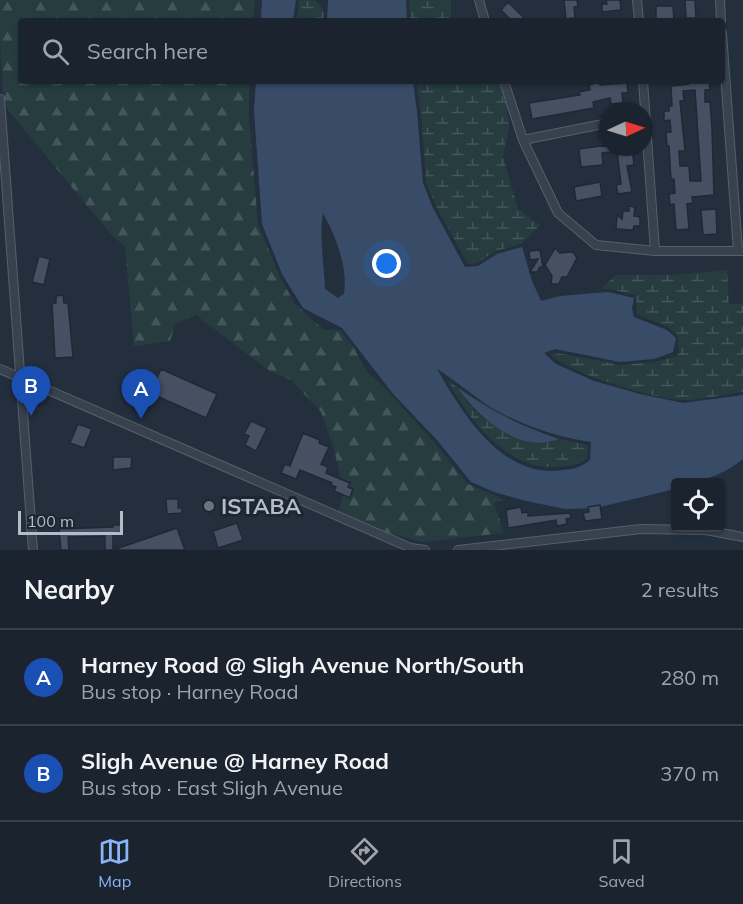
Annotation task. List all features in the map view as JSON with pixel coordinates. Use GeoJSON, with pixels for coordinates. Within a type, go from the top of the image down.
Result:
{"type":"FeatureCollection","features":[{"type":"Feature","properties":{"kind":"street"},"geometry":{"type":"LineString","coordinates":[[479,0],[484,18]]}},
{"type":"Feature","properties":{"kind":"street"},"geometry":{"type":"LineString","coordinates":[[637,0],[639,18]]}},
{"type":"Feature","properties":{"kind":"street"},"geometry":{"type":"LineString","coordinates":[[720,0],[721,18]]}},
{"type":"Feature","properties":{"kind":"street"},"geometry":{"type":"LineString","coordinates":[[505,84],[523,140],[558,213],[596,245],[655,251],[741,251],[725,67]]}},
{"type":"Feature","properties":{"kind":"street"},"geometry":{"type":"LineString","coordinates":[[643,84],[644,102]]}},
{"type":"Feature","properties":{"kind":"street"},"geometry":{"type":"LineString","coordinates":[[0,99],[33,550]]}},
{"type":"Feature","properties":{"kind":"street"},"geometry":{"type":"LineString","coordinates":[[523,140],[599,125]]}},
{"type":"Feature","properties":{"kind":"street"},"geometry":{"type":"LineString","coordinates":[[648,156],[655,251]]}},
{"type":"Feature","properties":{"kind":"street"},"geometry":{"type":"LineString","coordinates":[[0,369],[411,548],[425,550]]}},
{"type":"Feature","properties":{"kind":"street"},"geometry":{"type":"LineString","coordinates":[[458,550],[641,529],[706,530],[743,537]]}},
{"type":"Feature","properties":{"kind":"green space"},"geometry":{"type":"Polygon","coordinates":[[[0,0],[255,0],[253,18],[18,18],[18,84],[249,84],[249,118],[258,224],[279,275],[295,304],[324,330],[340,330],[354,348],[367,372],[384,387],[434,442],[468,484],[504,501],[494,503],[504,533],[423,542],[381,531],[338,512],[344,491],[333,446],[321,412],[291,380],[270,371],[196,315],[176,323],[170,341],[134,346],[125,247],[108,231],[4,105],[0,0]]]}},
{"type":"Feature","properties":{"kind":"green space"},"geometry":{"type":"Polygon","coordinates":[[[299,0],[315,0],[323,9],[323,18],[297,18],[299,0]]]}},
{"type":"Feature","properties":{"kind":"green space"},"geometry":{"type":"Polygon","coordinates":[[[409,0],[451,0],[451,18],[410,18],[409,0]]]}},
{"type":"Feature","properties":{"kind":"green space"},"geometry":{"type":"Polygon","coordinates":[[[416,84],[501,84],[507,105],[509,127],[503,156],[518,209],[540,225],[521,244],[496,251],[477,263],[468,264],[436,207],[426,182],[416,84]]]}},
{"type":"Feature","properties":{"kind":"green space"},"geometry":{"type":"Polygon","coordinates":[[[727,270],[729,304],[743,304],[743,392],[699,399],[671,399],[594,377],[560,362],[550,354],[576,356],[620,365],[655,362],[676,356],[679,353],[678,336],[668,327],[637,314],[636,295],[601,289],[616,275],[672,275],[727,270]]]}},
{"type":"Feature","properties":{"kind":"green space"},"geometry":{"type":"Polygon","coordinates":[[[447,380],[457,387],[468,403],[483,418],[509,435],[552,442],[559,439],[588,445],[587,458],[577,464],[557,467],[539,466],[522,461],[506,452],[478,426],[447,380]]]}},
{"type":"Feature","properties":{"kind":"water"},"geometry":{"type":"Polygon","coordinates":[[[262,0],[296,0],[293,18],[261,18],[262,0]]]}},
{"type":"Feature","properties":{"kind":"water"},"geometry":{"type":"Polygon","coordinates":[[[328,0],[406,0],[407,18],[327,18],[328,0]]]}},
{"type":"Feature","properties":{"kind":"water"},"geometry":{"type":"Polygon","coordinates":[[[256,84],[413,84],[423,183],[433,208],[465,267],[478,266],[497,254],[522,247],[532,281],[541,301],[560,296],[608,292],[634,298],[632,309],[634,317],[667,330],[676,338],[673,352],[654,359],[620,362],[555,349],[544,353],[556,364],[594,381],[640,394],[683,403],[743,395],[743,459],[711,477],[671,478],[671,490],[596,508],[565,509],[494,492],[471,482],[437,440],[394,395],[342,328],[303,308],[282,274],[262,224],[254,111],[256,84]],[[323,213],[325,289],[338,298],[344,294],[345,284],[343,263],[323,213]],[[437,369],[470,421],[499,451],[516,462],[535,469],[555,471],[577,467],[590,460],[591,442],[526,425],[490,407],[437,369]]]}},
{"type":"Feature","properties":{"kind":"water"},"geometry":{"type":"Polygon","coordinates":[[[457,387],[506,417],[559,439],[544,443],[529,442],[501,430],[476,410],[457,387]]]}},
{"type":"Feature","properties":{"kind":"building"},"geometry":{"type":"Polygon","coordinates":[[[564,0],[577,0],[578,7],[574,7],[575,18],[566,18],[564,0]]]}},
{"type":"Feature","properties":{"kind":"building"},"geometry":{"type":"Polygon","coordinates":[[[606,0],[620,0],[621,10],[602,12],[602,4],[607,4],[606,0]]]}},
{"type":"Feature","properties":{"kind":"building"},"geometry":{"type":"Polygon","coordinates":[[[685,0],[695,0],[696,18],[686,18],[685,0]]]}},
{"type":"Feature","properties":{"kind":"building"},"geometry":{"type":"Polygon","coordinates":[[[508,2],[524,18],[509,18],[501,10],[508,2]]]}},
{"type":"Feature","properties":{"kind":"building"},"geometry":{"type":"Polygon","coordinates":[[[656,6],[673,6],[674,18],[656,18],[656,6]]]}},
{"type":"Feature","properties":{"kind":"building"},"geometry":{"type":"Polygon","coordinates":[[[593,84],[627,84],[628,93],[622,93],[623,102],[611,102],[610,98],[593,102],[594,108],[532,119],[529,103],[580,95],[579,92],[590,90],[589,85],[593,84]]]}},
{"type":"Feature","properties":{"kind":"building"},"geometry":{"type":"Polygon","coordinates":[[[709,84],[710,90],[705,90],[705,102],[710,102],[714,195],[692,197],[693,203],[687,204],[689,229],[676,230],[674,204],[670,205],[669,194],[675,193],[674,179],[671,180],[666,132],[671,132],[670,120],[664,121],[664,111],[669,111],[669,106],[672,106],[671,86],[709,84]],[[695,90],[683,91],[684,101],[680,101],[685,151],[679,151],[680,166],[689,166],[690,181],[701,181],[695,90]]]}},
{"type":"Feature","properties":{"kind":"building"},"geometry":{"type":"Polygon","coordinates":[[[599,146],[599,156],[602,156],[603,165],[581,167],[579,149],[599,146]]]}},
{"type":"Feature","properties":{"kind":"building"},"geometry":{"type":"Polygon","coordinates":[[[618,156],[633,156],[634,165],[627,166],[632,192],[618,194],[616,185],[621,184],[618,156]]]}},
{"type":"Feature","properties":{"kind":"building"},"geometry":{"type":"Polygon","coordinates":[[[600,182],[602,196],[576,201],[574,187],[600,182]]]}},
{"type":"Feature","properties":{"kind":"building"},"geometry":{"type":"Polygon","coordinates":[[[629,206],[635,207],[634,216],[640,217],[640,226],[634,226],[633,230],[616,229],[617,215],[622,219],[623,211],[629,211],[629,206]]]}},
{"type":"Feature","properties":{"kind":"building"},"geometry":{"type":"Polygon","coordinates":[[[716,209],[717,234],[703,235],[701,210],[716,209]]]}},
{"type":"Feature","properties":{"kind":"building"},"geometry":{"type":"Polygon","coordinates":[[[555,248],[560,253],[573,252],[577,258],[567,277],[562,277],[559,284],[551,284],[552,276],[545,265],[555,248]]]}},
{"type":"Feature","properties":{"kind":"building"},"geometry":{"type":"Polygon","coordinates":[[[540,250],[543,267],[540,267],[537,272],[530,272],[538,259],[530,260],[529,251],[540,250]]]}},
{"type":"Feature","properties":{"kind":"building"},"geometry":{"type":"Polygon","coordinates":[[[39,256],[50,259],[44,285],[32,282],[39,256]]]}},
{"type":"Feature","properties":{"kind":"building"},"geometry":{"type":"Polygon","coordinates":[[[63,295],[64,303],[68,303],[73,357],[55,358],[52,304],[56,303],[56,296],[63,295]]]}},
{"type":"Feature","properties":{"kind":"building"},"geometry":{"type":"Polygon","coordinates":[[[161,369],[217,394],[206,418],[150,393],[161,369]]]}},
{"type":"Feature","properties":{"kind":"building"},"geometry":{"type":"Polygon","coordinates":[[[251,421],[267,428],[256,451],[245,445],[249,436],[244,434],[251,421]]]}},
{"type":"Feature","properties":{"kind":"building"},"geometry":{"type":"Polygon","coordinates":[[[78,424],[92,429],[84,448],[70,443],[78,424]]]}},
{"type":"Feature","properties":{"kind":"building"},"geometry":{"type":"Polygon","coordinates":[[[303,433],[320,440],[319,443],[329,447],[321,464],[328,467],[326,473],[350,483],[348,487],[353,489],[350,498],[334,491],[336,487],[331,485],[332,483],[300,470],[296,479],[281,473],[285,464],[290,466],[303,433]]]}},
{"type":"Feature","properties":{"kind":"building"},"geometry":{"type":"Polygon","coordinates":[[[113,457],[132,457],[131,468],[113,470],[113,457]]]}},
{"type":"Feature","properties":{"kind":"building"},"geometry":{"type":"Polygon","coordinates":[[[166,499],[178,499],[178,508],[182,508],[182,513],[167,514],[166,499]]]}},
{"type":"Feature","properties":{"kind":"building"},"geometry":{"type":"Polygon","coordinates":[[[600,505],[602,519],[585,521],[583,513],[589,512],[588,507],[600,505]]]}},
{"type":"Feature","properties":{"kind":"building"},"geometry":{"type":"Polygon","coordinates":[[[521,507],[522,513],[528,512],[528,516],[570,513],[571,518],[566,519],[567,524],[557,526],[556,520],[508,528],[506,510],[521,507]]]}},
{"type":"Feature","properties":{"kind":"building"},"geometry":{"type":"Polygon","coordinates":[[[237,523],[243,540],[218,548],[213,531],[237,523]]]}},
{"type":"Feature","properties":{"kind":"building"},"geometry":{"type":"Polygon","coordinates":[[[113,525],[122,525],[122,532],[113,533],[113,550],[105,550],[105,536],[68,537],[69,550],[61,550],[59,529],[113,527],[113,525]]]}},
{"type":"Feature","properties":{"kind":"building"},"geometry":{"type":"Polygon","coordinates":[[[177,528],[185,550],[116,550],[116,549],[177,528]]]}},
{"type":"Feature","properties":{"kind":"place","name":"Sligh Avenue @ Harney Road"},"geometry":{"type":"Point","coordinates":[31,416]}},
{"type":"Feature","properties":{"kind":"place","name":"Harney Road @ Sligh Avenue North/South"},"geometry":{"type":"Point","coordinates":[141,419]}},
{"type":"Feature","properties":{"kind":"place","name":"ISTABA"},"geometry":{"type":"Point","coordinates":[209,506]}}]}
